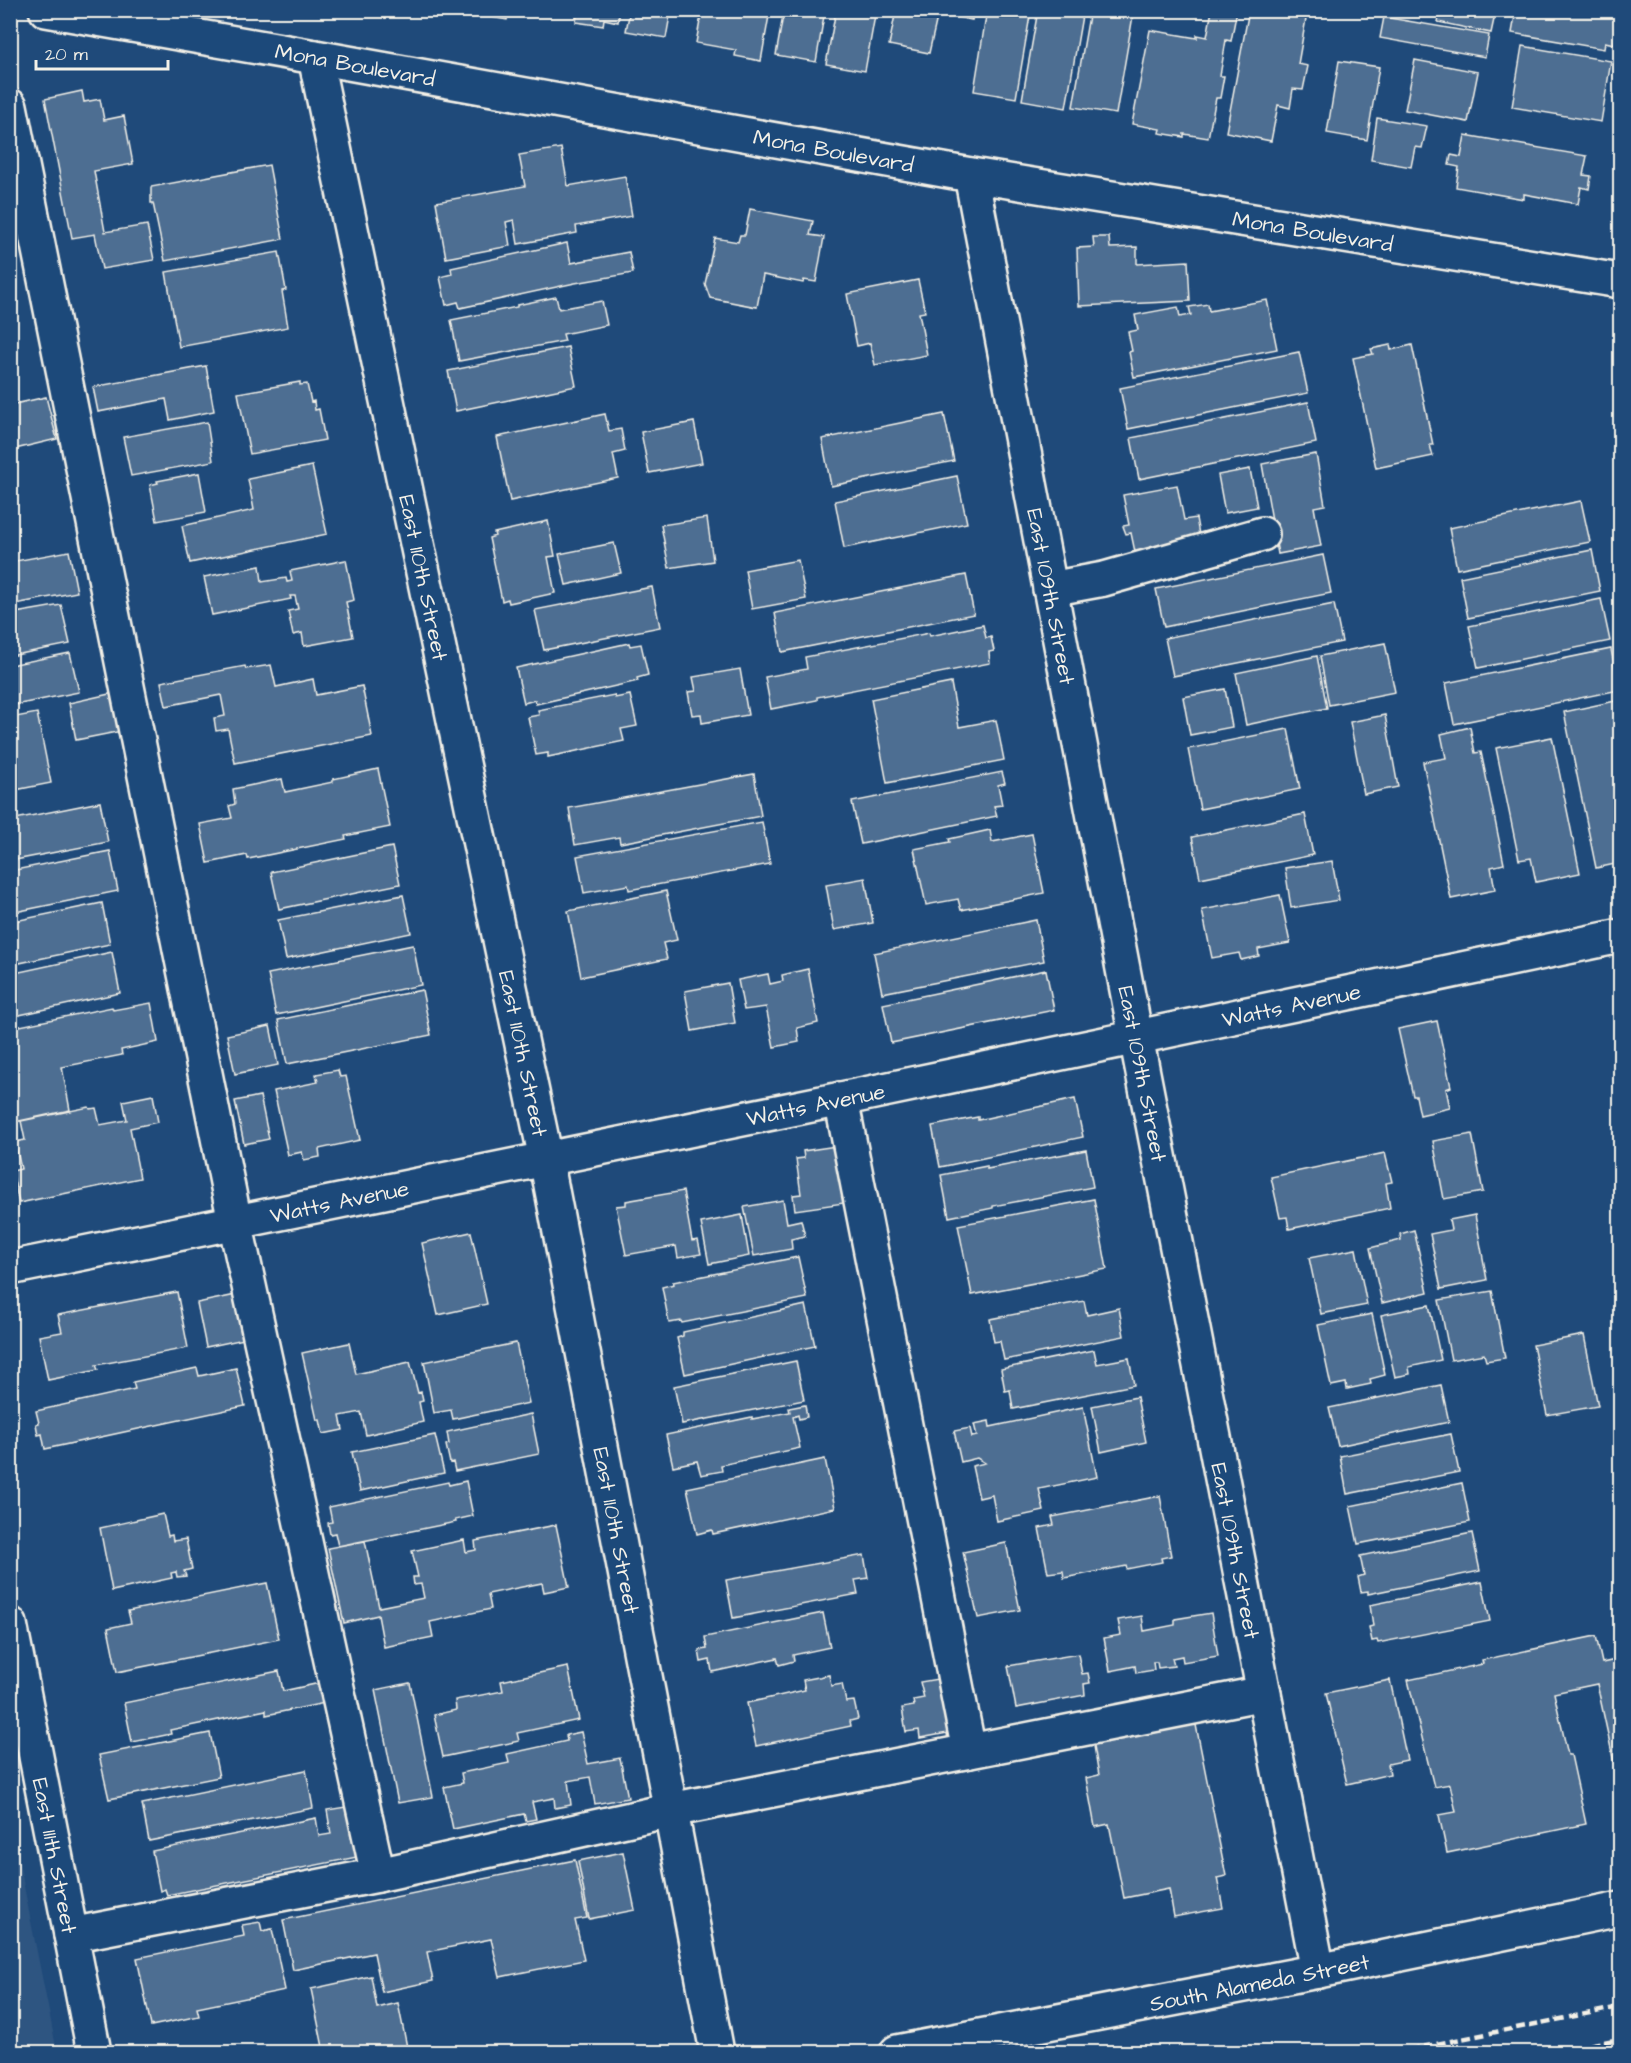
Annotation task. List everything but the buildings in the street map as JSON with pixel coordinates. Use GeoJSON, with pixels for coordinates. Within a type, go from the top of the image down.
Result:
{"type":"FeatureCollection","features":[{"type":"Feature","properties":{"kind":"street","name":"Mona Boulevard"},"geometry":{"type":"LineString","coordinates":[[46,10],[971,176],[1620,281]]}},
{"type":"Feature","properties":{"kind":"street","name":"East 110th Street"},"geometry":{"type":"LineString","coordinates":[[315,57],[546,1159],[717,2052]]}},
{"type":"Feature","properties":{"kind":"street"},"geometry":{"type":"LineString","coordinates":[[10,106],[235,1222],[378,1875]]}},
{"type":"Feature","properties":{"kind":"street","name":"East 109th Street"},"geometry":{"type":"LineString","coordinates":[[971,176],[1318,1971]]}},
{"type":"Feature","properties":{"kind":"street"},"geometry":{"type":"LineString","coordinates":[[1050,589],[1104,579],[1262,534]]}},
{"type":"Feature","properties":{"kind":"street","name":"Watts Avenue"},"geometry":{"type":"LineString","coordinates":[[10,1268],[841,1099],[1620,936]]}},
{"type":"Feature","properties":{"kind":"street"},"geometry":{"type":"LineString","coordinates":[[841,1099],[969,1751]]}},
{"type":"Feature","properties":{"kind":"street","name":"East 111th Street"},"geometry":{"type":"LineString","coordinates":[[10,1624],[94,2052]]}},
{"type":"Feature","properties":{"kind":"street"},"geometry":{"type":"LineString","coordinates":[[71,1935],[378,1875],[671,1810],[1264,1693]]}},
{"type":"Feature","properties":{"kind":"street","name":"South Alameda Street"},"geometry":{"type":"LineString","coordinates":[[897,2052],[1318,1971],[1620,1909]]}},
{"type":"Feature","properties":{"kind":"shaded area"},"geometry":{"type":"Polygon","coordinates":[[[11,1821],[57,2052],[11,2052],[11,1821]]]}},
{"type":"Feature","properties":{"kind":"railway"},"geometry":{"type":"LineString","coordinates":[[1397,2052],[1620,2007]]}},
{"type":"Feature","properties":{"kind":"railway"},"geometry":{"type":"LineString","coordinates":[[1551,2052],[1620,2039]]}}]}
